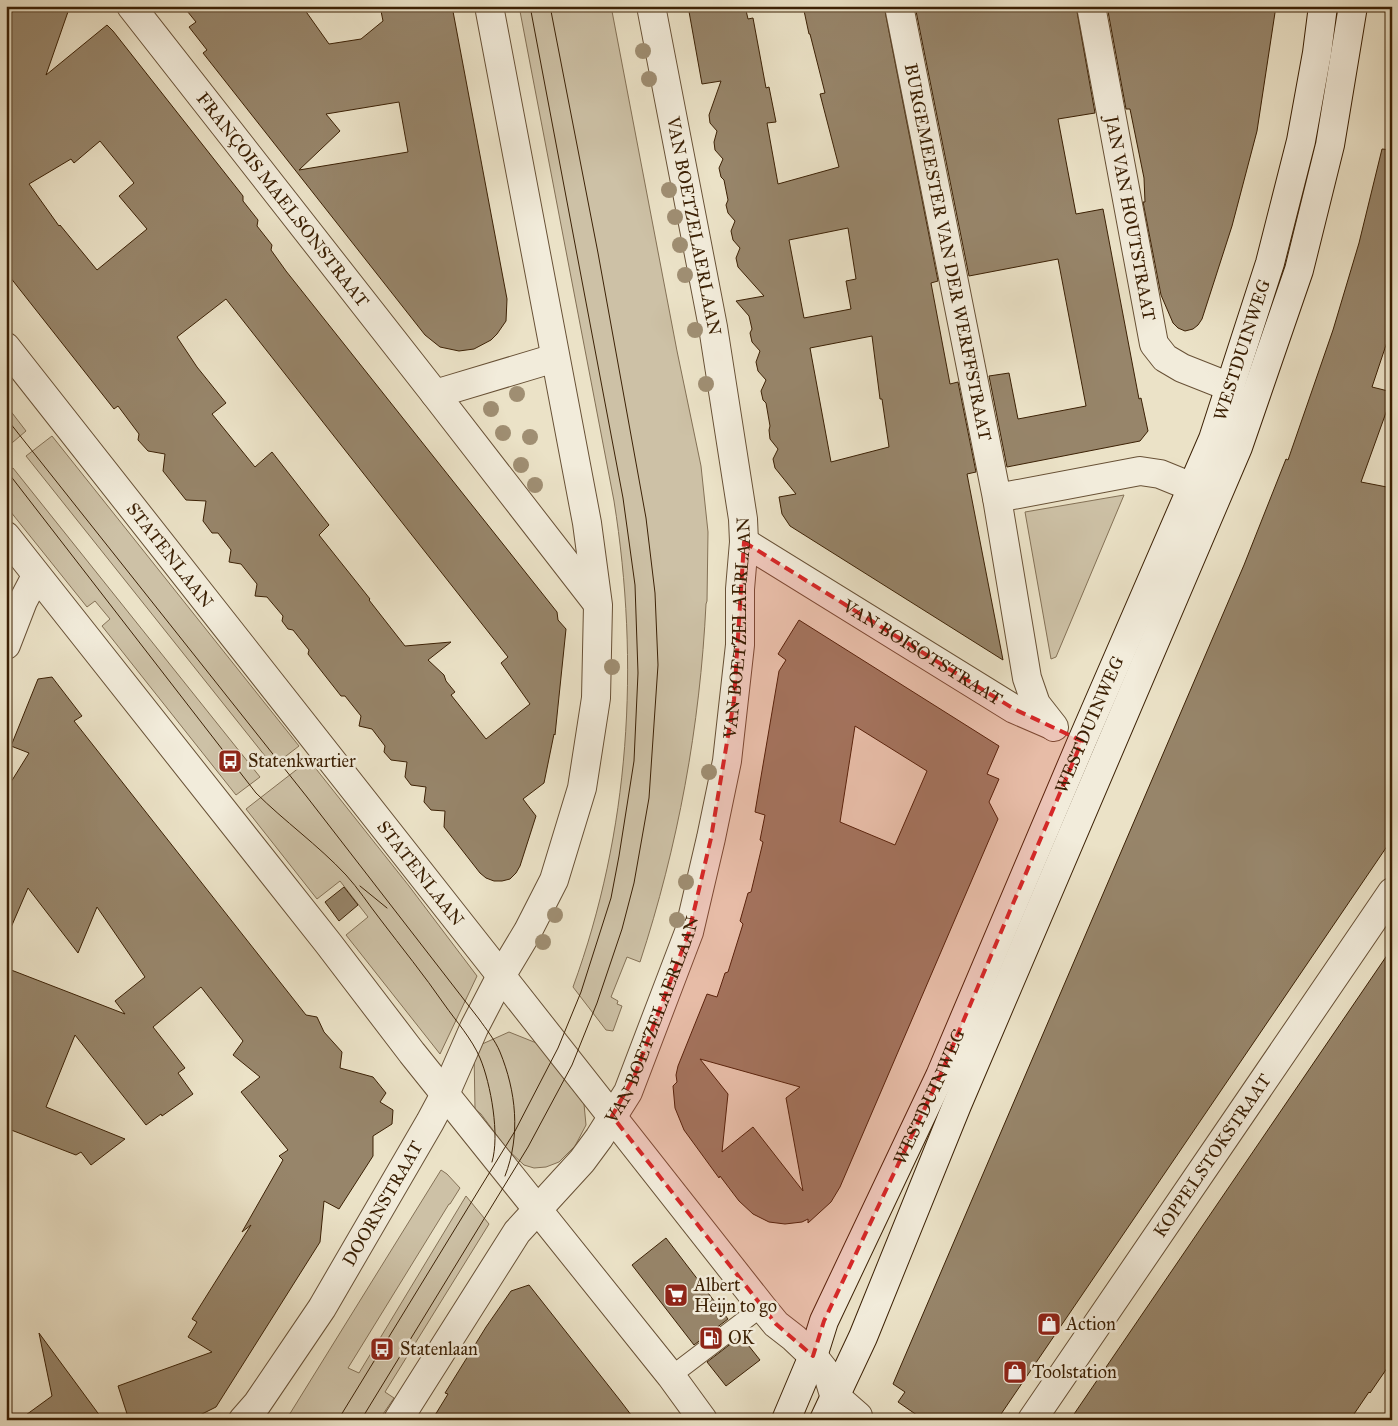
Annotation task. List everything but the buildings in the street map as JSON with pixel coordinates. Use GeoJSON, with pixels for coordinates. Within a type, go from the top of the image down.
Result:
{"type":"FeatureCollection","features":[{"type":"Feature","properties":{"kind":"street","name":"FRANÇOIS MAELSONSTRAAT"},"geometry":{"type":"LineString","coordinates":[[131,6],[598,605]]}},
{"type":"Feature","properties":{"kind":"street"},"geometry":{"type":"LineString","coordinates":[[489,6],[587,523],[598,605],[596,698],[582,788],[554,880],[528,931],[501,976]]}},
{"type":"Feature","properties":{"kind":"street","name":"VAN BOETZELAERLAAN"},"geometry":{"type":"LineString","coordinates":[[398,1420],[510,1242],[537,1208],[582,1161],[628,1092],[689,932],[727,761],[740,645],[740,589],[744,542],[740,500],[713,327],[651,6]]}},
{"type":"Feature","properties":{"kind":"street","name":"BURGEMEESTER VAN DER WERFFSTRAAT"},"geometry":{"type":"LineString","coordinates":[[898,6],[997,498],[1027,678],[1036,704],[1054,727]]}},
{"type":"Feature","properties":{"kind":"street","name":"JAN VAN HOUTSTRAAT"},"geometry":{"type":"LineString","coordinates":[[1091,6],[1154,344],[1165,358],[1182,368],[1230,387]]}},
{"type":"Feature","properties":{"kind":"street","name":"WESTDUINWEG"},"geometry":{"type":"LineString","coordinates":[[786,1420],[813,1356],[824,1321],[940,1076],[1082,741],[1213,440],[1270,263],[1301,141],[1318,53],[1324,6]]}},
{"type":"Feature","properties":{"kind":"street","name":"WESTDUINWEG"},"geometry":{"type":"LineString","coordinates":[[829,1408],[863,1338],[958,1105],[1238,447],[1298,270],[1330,145],[1353,6]]}},
{"type":"Feature","properties":{"kind":"street","name":"STATENLAAN"},"geometry":{"type":"LineString","coordinates":[[6,347],[762,1307],[776,1324],[813,1356],[828,1375],[829,1408]]}},
{"type":"Feature","properties":{"kind":"street"},"geometry":{"type":"LineString","coordinates":[[435,394],[555,358]]}},
{"type":"Feature","properties":{"kind":"street"},"geometry":{"type":"LineString","coordinates":[[997,498],[1140,472],[1160,474],[1192,487]]}},
{"type":"Feature","properties":{"kind":"street"},"geometry":{"type":"LineString","coordinates":[[6,536],[445,1094],[671,1376],[703,1420]]}},
{"type":"Feature","properties":{"kind":"street","name":"VAN BOISOTSTRAAT"},"geometry":{"type":"LineString","coordinates":[[744,542],[1014,709],[1108,752]]}},
{"type":"Feature","properties":{"kind":"street"},"geometry":{"type":"LineString","coordinates":[[6,645],[23,601],[36,576]]}},
{"type":"Feature","properties":{"kind":"street"},"geometry":{"type":"LineString","coordinates":[[1014,709],[1027,678]]}},
{"type":"Feature","properties":{"kind":"street","name":"KOPPELSTOKSTRAAT"},"geometry":{"type":"LineString","coordinates":[[1032,1420],[1392,892]]}},
{"type":"Feature","properties":{"kind":"street","name":"DOORNSTRAAT"},"geometry":{"type":"LineString","coordinates":[[243,1420],[257,1404],[322,1308],[430,1122],[445,1094],[474,1028],[501,976]]}},
{"type":"Feature","properties":{"kind":"street"},"geometry":{"type":"LineString","coordinates":[[829,1408],[858,1416]]}},
{"type":"Feature","properties":{"kind":"lane"},"geometry":{"type":"LineString","coordinates":[[671,1376],[762,1307]]}},
{"type":"Feature","properties":{"kind":"highlighted area"},"geometry":{"type":"Polygon","coordinates":[[[744,542],[1014,709],[1082,741],[940,1076],[824,1321],[813,1356],[776,1324],[612,1116],[634,1077],[689,932],[711,838],[734,700],[744,542]]]}},
{"type":"Feature","properties":{"kind":"shaded area"},"geometry":{"type":"Polygon","coordinates":[[[519,6],[611,6],[701,466],[708,532],[707,601],[703,650],[685,785],[666,874],[640,962],[627,957],[611,997],[618,1001],[617,1004],[622,1006],[613,1031],[606,1030],[573,987],[592,928],[607,868],[618,808],[625,747],[627,685],[627,624],[622,562],[614,501],[519,6]]]}},
{"type":"Feature","properties":{"kind":"shaded area"},"geometry":{"type":"Polygon","coordinates":[[[6,405],[26,431],[6,448],[6,405]]]}},
{"type":"Feature","properties":{"kind":"shaded area"},"geometry":{"type":"Polygon","coordinates":[[[52,436],[299,746],[273,766],[26,456],[52,436]]]}},
{"type":"Feature","properties":{"kind":"shaded area"},"geometry":{"type":"Polygon","coordinates":[[[13,468],[260,777],[236,795],[102,626],[110,619],[95,601],[87,607],[6,506],[6,473],[13,468]]]}},
{"type":"Feature","properties":{"kind":"shaded area"},"geometry":{"type":"Polygon","coordinates":[[[1124,495],[1056,657],[1051,659],[1025,512],[1124,495]]]}},
{"type":"Feature","properties":{"kind":"shaded area"},"geometry":{"type":"Polygon","coordinates":[[[309,760],[409,886],[477,976],[440,1054],[346,935],[368,917],[340,881],[317,899],[246,809],[309,760]]]}},
{"type":"Feature","properties":{"kind":"shaded area"},"geometry":{"type":"Polygon","coordinates":[[[509,1032],[539,1044],[562,1072],[584,1104],[586,1125],[575,1146],[559,1162],[546,1167],[534,1168],[524,1165],[507,1149],[481,1114],[475,1109],[474,1051],[480,1045],[509,1032]]]}},
{"type":"Feature","properties":{"kind":"shaded area"},"geometry":{"type":"Polygon","coordinates":[[[441,1170],[460,1188],[348,1368],[359,1373],[466,1196],[489,1224],[385,1392],[394,1398],[379,1420],[286,1420],[441,1170]]]}},
{"type":"Feature","properties":{"kind":"tram line"},"geometry":{"type":"LineString","coordinates":[[338,1420],[515,1131],[558,1048],[581,992],[611,898],[634,761],[638,673],[635,585],[623,498],[530,6]]}},
{"type":"Feature","properties":{"kind":"tram line"},"geometry":{"type":"LineString","coordinates":[[361,1420],[528,1147],[572,1065],[597,1003],[622,929],[634,883],[649,798],[658,665],[655,593],[646,518],[598,253],[550,6]]}},
{"type":"Feature","properties":{"kind":"tram line"},"geometry":{"type":"LineString","coordinates":[[6,418],[307,797],[493,1039],[500,1052],[513,1098],[515,1129],[510,1160],[505,1176]]}},
{"type":"Feature","properties":{"kind":"tram line"},"geometry":{"type":"LineString","coordinates":[[6,470],[256,793],[324,853],[350,880],[464,1030],[480,1058],[491,1095],[495,1125],[492,1162]]}},
{"type":"Feature","properties":{"kind":"tram line"},"geometry":{"type":"LineString","coordinates":[[360,886],[387,908]]}},
{"type":"Feature","properties":{"kind":"place","name":"Statenkwartier"},"geometry":{"type":"Point","coordinates":[230,761]}},
{"type":"Feature","properties":{"kind":"place","name":"Albert Heijn to go"},"geometry":{"type":"Point","coordinates":[676,1295]}},
{"type":"Feature","properties":{"kind":"place","name":"Action"},"geometry":{"type":"Point","coordinates":[1049,1324]}},
{"type":"Feature","properties":{"kind":"place","name":"OK"},"geometry":{"type":"Point","coordinates":[711,1338]}},
{"type":"Feature","properties":{"kind":"place","name":"Statenlaan"},"geometry":{"type":"Point","coordinates":[382,1349]}},
{"type":"Feature","properties":{"kind":"place","name":"Toolstation"},"geometry":{"type":"Point","coordinates":[1015,1372]}}]}
